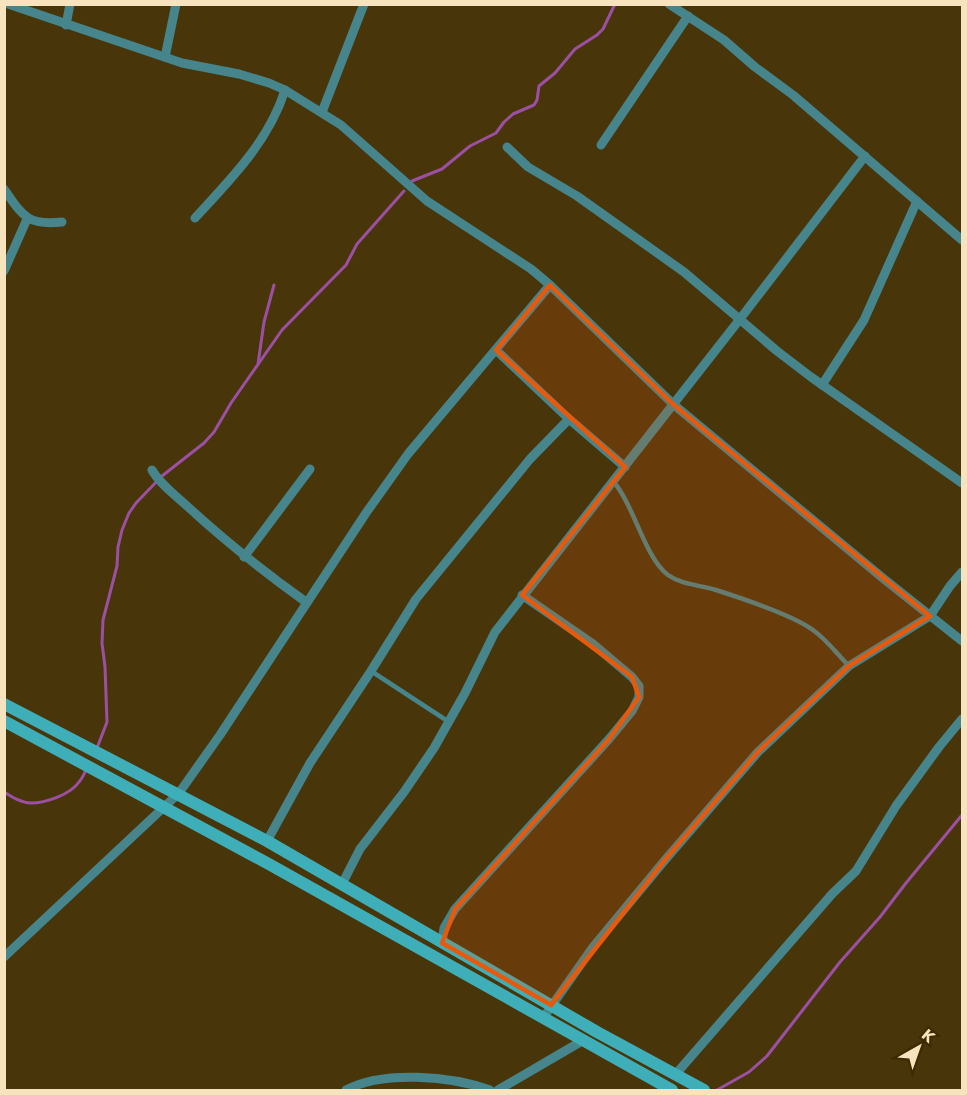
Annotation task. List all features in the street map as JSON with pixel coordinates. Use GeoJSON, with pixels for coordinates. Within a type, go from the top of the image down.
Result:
{"type":"FeatureCollection","features":[{"type":"Feature","properties":{"kind":"main road"},"geometry":{"type":"LineString","coordinates":[[4,704],[179,793],[267,841],[699,1088]]}},
{"type":"Feature","properties":{"kind":"main road"},"geometry":{"type":"LineString","coordinates":[[4,721],[277,868],[672,1090]]}},
{"type":"Feature","properties":{"kind":"street"},"geometry":{"type":"LineString","coordinates":[[8,4],[182,63],[239,74],[269,83],[322,112],[376,153],[427,201],[531,269],[673,404],[963,641]]}},
{"type":"Feature","properties":{"kind":"street"},"geometry":{"type":"LineString","coordinates":[[66,25],[70,4]]}},
{"type":"Feature","properties":{"kind":"street"},"geometry":{"type":"LineString","coordinates":[[165,57],[176,4]]}},
{"type":"Feature","properties":{"kind":"street"},"geometry":{"type":"LineString","coordinates":[[322,112],[364,4]]}},
{"type":"Feature","properties":{"kind":"street"},"geometry":{"type":"LineString","coordinates":[[669,4],[724,40],[755,68],[793,95],[963,240]]}},
{"type":"Feature","properties":{"kind":"street"},"geometry":{"type":"LineString","coordinates":[[601,145],[687,16]]}},
{"type":"Feature","properties":{"kind":"street"},"geometry":{"type":"LineString","coordinates":[[195,218],[258,146],[280,108],[285,90]]}},
{"type":"Feature","properties":{"kind":"street"},"geometry":{"type":"LineString","coordinates":[[507,147],[528,167],[577,196],[675,266],[777,351],[822,385],[963,483]]}},
{"type":"Feature","properties":{"kind":"street"},"geometry":{"type":"LineString","coordinates":[[342,884],[360,849],[404,792],[449,722],[495,632],[740,320],[865,156]]}},
{"type":"Feature","properties":{"kind":"street"},"geometry":{"type":"LineString","coordinates":[[4,189],[27,219],[52,223],[62,222]]}},
{"type":"Feature","properties":{"kind":"street"},"geometry":{"type":"LineString","coordinates":[[822,385],[864,320],[917,201]]}},
{"type":"Feature","properties":{"kind":"street"},"geometry":{"type":"LineString","coordinates":[[4,271],[27,219]]}},
{"type":"Feature","properties":{"kind":"street"},"geometry":{"type":"LineString","coordinates":[[4,957],[179,793],[408,454],[550,285]]}},
{"type":"Feature","properties":{"kind":"street"},"geometry":{"type":"LineString","coordinates":[[496,350],[569,420],[625,466]]}},
{"type":"Feature","properties":{"kind":"street"},"geometry":{"type":"LineString","coordinates":[[267,841],[310,763],[416,599],[530,459],[569,420]]}},
{"type":"Feature","properties":{"kind":"street"},"geometry":{"type":"LineString","coordinates":[[244,557],[310,469]]}},
{"type":"Feature","properties":{"kind":"street"},"geometry":{"type":"LineString","coordinates":[[153,472],[162,483],[244,557],[306,602]]}},
{"type":"Feature","properties":{"kind":"street"},"geometry":{"type":"LineString","coordinates":[[543,1018],[593,947],[758,752],[849,666],[930,616],[950,586],[963,572]]}},
{"type":"Feature","properties":{"kind":"street"},"geometry":{"type":"LineString","coordinates":[[442,943],[444,928],[455,909],[609,739],[632,711],[639,697],[639,686],[632,677],[593,644],[522,595]]}},
{"type":"Feature","properties":{"kind":"street"},"geometry":{"type":"LineString","coordinates":[[675,1075],[832,894],[856,871],[896,806],[939,747],[963,719]]}},
{"type":"Feature","properties":{"kind":"street"},"geometry":{"type":"LineString","coordinates":[[498,1090],[582,1041]]}},
{"type":"Feature","properties":{"kind":"street"},"geometry":{"type":"LineString","coordinates":[[346,1090],[388,1077],[461,1082],[490,1090]]}},
{"type":"Feature","properties":{"kind":"lane"},"geometry":{"type":"LineString","coordinates":[[613,481],[622,492],[655,561],[668,575],[682,582],[716,590],[795,620],[821,636],[849,666]]}},
{"type":"Feature","properties":{"kind":"lane"},"geometry":{"type":"LineString","coordinates":[[371,671],[449,722]]}},
{"type":"Feature","properties":{"kind":"highlighted area"},"geometry":{"type":"Polygon","coordinates":[[[550,285],[673,404],[930,616],[849,666],[758,752],[665,860],[551,1005],[442,943],[455,909],[609,739],[639,697],[632,677],[522,595],[625,467],[496,350],[550,285]]]}},
{"type":"Feature","properties":{"kind":"waterway"},"geometry":{"type":"LineString","coordinates":[[412,181],[442,169],[470,146],[496,133],[513,114],[534,105],[539,86],[555,73],[575,49],[603,29],[615,4]]}},
{"type":"Feature","properties":{"kind":"waterway"},"geometry":{"type":"LineString","coordinates":[[97,748],[107,722],[102,643],[103,620],[117,566],[122,530],[129,513],[162,476],[204,443],[214,432],[231,403],[282,330],[346,265],[357,244],[404,191]]}},
{"type":"Feature","properties":{"kind":"waterway"},"geometry":{"type":"LineString","coordinates":[[258,364],[264,322],[274,285]]}},
{"type":"Feature","properties":{"kind":"waterway"},"geometry":{"type":"LineString","coordinates":[[4,792],[27,803],[50,800],[75,787],[86,770]]}},
{"type":"Feature","properties":{"kind":"waterway"},"geometry":{"type":"LineString","coordinates":[[717,1090],[749,1072],[767,1056],[840,962],[880,917],[962,815]]}}]}
